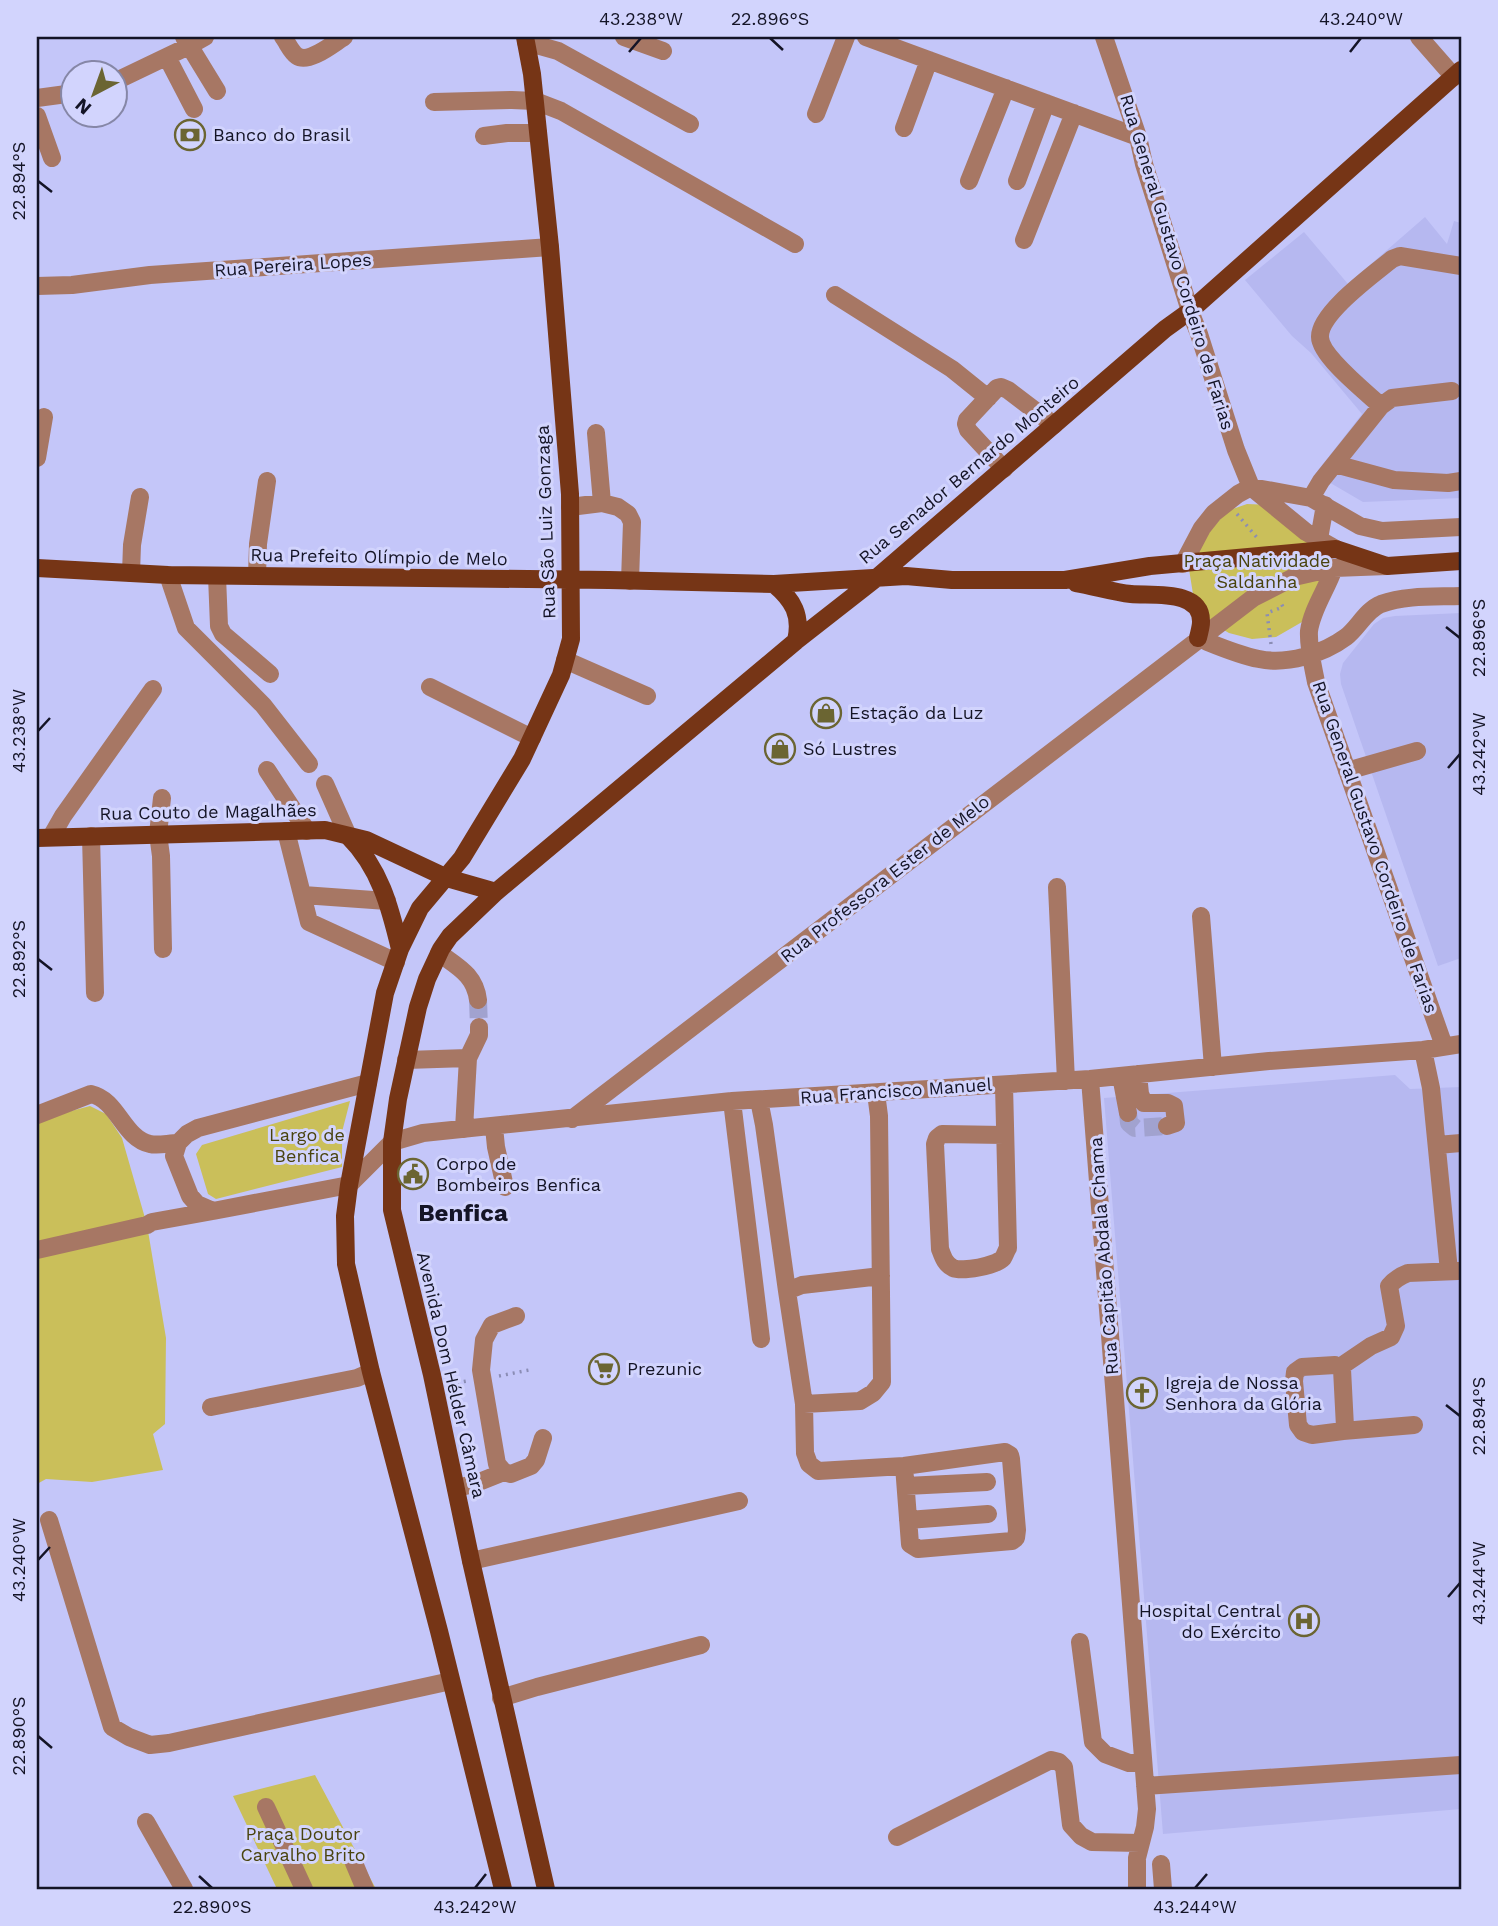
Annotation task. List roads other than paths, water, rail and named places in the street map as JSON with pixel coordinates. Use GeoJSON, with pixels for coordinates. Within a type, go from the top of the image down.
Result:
{"type":"FeatureCollection","features":[{"type":"Feature","properties":{"kind":"main road","name":"Rua São Luiz Gonzaga"},"geometry":{"type":"LineString","coordinates":[[368,1083],[385,993],[398,955],[420,908],[447,878],[475,839],[522,759],[561,676],[572,639],[569,507],[550,247],[526,40]]}},
{"type":"Feature","properties":{"kind":"main road","name":"Rua Senador Bernardo Monteiro"},"geometry":{"type":"LineString","coordinates":[[496,892],[796,641],[874,580],[1190,311],[1457,74]]}},
{"type":"Feature","properties":{"kind":"main road","name":"Rua Prefeito Olímpio de Melo"},"geometry":{"type":"LineString","coordinates":[[37,568],[168,575],[774,584],[906,576],[952,580],[1065,580],[1150,566],[1336,550],[1387,566]]}},
{"type":"Feature","properties":{"kind":"main road"},"geometry":{"type":"LineString","coordinates":[[1387,566],[1461,561]]}},
{"type":"Feature","properties":{"kind":"main road"},"geometry":{"type":"LineString","coordinates":[[1065,580],[1129,594],[1188,599],[1195,605],[1202,621],[1198,638]]}},
{"type":"Feature","properties":{"kind":"main road"},"geometry":{"type":"LineString","coordinates":[[774,584],[790,599],[795,610],[799,629],[796,641]]}},
{"type":"Feature","properties":{"kind":"main road","name":"Rua Couto de Magalhães"},"geometry":{"type":"LineString","coordinates":[[44,837],[325,830],[366,840],[447,878],[496,892]]}},
{"type":"Feature","properties":{"kind":"main road"},"geometry":{"type":"LineString","coordinates":[[348,836],[371,864],[387,901],[398,955]]}},
{"type":"Feature","properties":{"kind":"main road","name":"Avenida Dom Hélder Câmara"},"geometry":{"type":"LineString","coordinates":[[496,892],[450,936],[427,979],[418,1007],[398,1099],[392,1142],[392,1210],[432,1375],[501,1698],[546,1889]]}},
{"type":"Feature","properties":{"kind":"main road"},"geometry":{"type":"LineString","coordinates":[[368,1083],[345,1216],[346,1264],[503,1889]]}},
{"type":"Feature","properties":{"kind":"street"},"geometry":{"type":"LineString","coordinates":[[130,74],[167,57],[187,42],[205,37]]}},
{"type":"Feature","properties":{"kind":"street"},"geometry":{"type":"LineString","coordinates":[[283,37],[297,56],[302,57],[317,55],[344,37]]}},
{"type":"Feature","properties":{"kind":"street"},"geometry":{"type":"LineString","coordinates":[[624,37],[663,51]]}},
{"type":"Feature","properties":{"kind":"street"},"geometry":{"type":"LineString","coordinates":[[816,114],[846,37]]}},
{"type":"Feature","properties":{"kind":"street"},"geometry":{"type":"LineString","coordinates":[[866,37],[1138,137]]}},
{"type":"Feature","properties":{"kind":"street","name":"Rua General Gustavo Cordeiro de Farias"},"geometry":{"type":"LineString","coordinates":[[1104,37],[1138,137],[1190,311],[1251,487]]}},
{"type":"Feature","properties":{"kind":"street"},"geometry":{"type":"LineString","coordinates":[[1419,37],[1457,74]]}},
{"type":"Feature","properties":{"kind":"street"},"geometry":{"type":"LineString","coordinates":[[526,40],[558,51],[690,124]]}},
{"type":"Feature","properties":{"kind":"street"},"geometry":{"type":"LineString","coordinates":[[187,42],[217,91]]}},
{"type":"Feature","properties":{"kind":"street"},"geometry":{"type":"LineString","coordinates":[[167,57],[194,109]]}},
{"type":"Feature","properties":{"kind":"street"},"geometry":{"type":"LineString","coordinates":[[904,128],[929,60]]}},
{"type":"Feature","properties":{"kind":"street"},"geometry":{"type":"LineString","coordinates":[[976,176],[1010,90]]}},
{"type":"Feature","properties":{"kind":"street"},"geometry":{"type":"LineString","coordinates":[[37,98],[60,95]]}},
{"type":"Feature","properties":{"kind":"street"},"geometry":{"type":"LineString","coordinates":[[434,102],[513,100],[535,102],[561,111],[796,244]]}},
{"type":"Feature","properties":{"kind":"street"},"geometry":{"type":"LineString","coordinates":[[1017,181],[1046,103]]}},
{"type":"Feature","properties":{"kind":"street"},"geometry":{"type":"LineString","coordinates":[[1024,240],[1074,113]]}},
{"type":"Feature","properties":{"kind":"street"},"geometry":{"type":"LineString","coordinates":[[37,116],[52,158]]}},
{"type":"Feature","properties":{"kind":"street"},"geometry":{"type":"LineString","coordinates":[[484,136],[507,132],[538,133]]}},
{"type":"Feature","properties":{"kind":"street","name":"Rua Pereira Lopes"},"geometry":{"type":"LineString","coordinates":[[37,286],[72,285],[150,275],[550,247]]}},
{"type":"Feature","properties":{"kind":"street"},"geometry":{"type":"LineString","coordinates":[[1381,406],[1344,373],[1324,349],[1320,338],[1323,323],[1331,311],[1392,259],[1400,256],[1461,266]]}},
{"type":"Feature","properties":{"kind":"street"},"geometry":{"type":"LineString","coordinates":[[835,295],[952,369],[988,398]]}},
{"type":"Feature","properties":{"kind":"street"},"geometry":{"type":"LineString","coordinates":[[1004,469],[968,430],[966,424],[997,388],[1001,387],[1054,425]]}},
{"type":"Feature","properties":{"kind":"street"},"geometry":{"type":"LineString","coordinates":[[1318,539],[1318,501],[1335,464],[1381,406],[1392,398],[1451,391]]}},
{"type":"Feature","properties":{"kind":"street"},"geometry":{"type":"LineString","coordinates":[[37,458],[44,417]]}},
{"type":"Feature","properties":{"kind":"street"},"geometry":{"type":"LineString","coordinates":[[596,433],[601,503]]}},
{"type":"Feature","properties":{"kind":"street"},"geometry":{"type":"LineString","coordinates":[[1335,464],[1394,480],[1448,483],[1461,481]]}},
{"type":"Feature","properties":{"kind":"street"},"geometry":{"type":"LineString","coordinates":[[257,576],[258,544],[267,481]]}},
{"type":"Feature","properties":{"kind":"street"},"geometry":{"type":"LineString","coordinates":[[1251,487],[1306,532],[1336,550]]}},
{"type":"Feature","properties":{"kind":"street"},"geometry":{"type":"LineString","coordinates":[[1183,564],[1202,528],[1214,513],[1251,487],[1318,501],[1360,526],[1382,531],[1461,527]]}},
{"type":"Feature","properties":{"kind":"street"},"geometry":{"type":"LineString","coordinates":[[131,573],[132,545],[141,497]]}},
{"type":"Feature","properties":{"kind":"street"},"geometry":{"type":"LineString","coordinates":[[569,507],[601,503],[618,507],[628,513],[632,522],[630,581]]}},
{"type":"Feature","properties":{"kind":"street"},"geometry":{"type":"LineString","coordinates":[[1198,638],[1253,598],[1294,577],[1334,568],[1387,566]]}},
{"type":"Feature","properties":{"kind":"street","name":"Rua General Gustavo Cordeiro de Farias"},"geometry":{"type":"LineString","coordinates":[[1334,568],[1315,609],[1310,631],[1316,682],[1347,771],[1452,1045]]}},
{"type":"Feature","properties":{"kind":"street"},"geometry":{"type":"LineString","coordinates":[[168,575],[186,628],[263,705],[309,764]]}},
{"type":"Feature","properties":{"kind":"street"},"geometry":{"type":"LineString","coordinates":[[217,576],[219,626],[223,634],[270,674]]}},
{"type":"Feature","properties":{"kind":"street"},"geometry":{"type":"LineString","coordinates":[[1198,638],[1262,660],[1311,655],[1349,635],[1377,605],[1405,598],[1461,596]]}},
{"type":"Feature","properties":{"kind":"street","name":"Rua Professora Ester de Melo"},"geometry":{"type":"LineString","coordinates":[[572,1119],[1198,638]]}},
{"type":"Feature","properties":{"kind":"street"},"geometry":{"type":"LineString","coordinates":[[565,660],[647,696]]}},
{"type":"Feature","properties":{"kind":"street"},"geometry":{"type":"LineString","coordinates":[[430,687],[531,738]]}},
{"type":"Feature","properties":{"kind":"street"},"geometry":{"type":"LineString","coordinates":[[44,837],[63,816],[153,689]]}},
{"type":"Feature","properties":{"kind":"street"},"geometry":{"type":"LineString","coordinates":[[1347,771],[1417,751]]}},
{"type":"Feature","properties":{"kind":"street"},"geometry":{"type":"LineString","coordinates":[[267,769],[307,831]]}},
{"type":"Feature","properties":{"kind":"street"},"geometry":{"type":"LineString","coordinates":[[325,784],[348,836]]}},
{"type":"Feature","properties":{"kind":"street"},"geometry":{"type":"LineString","coordinates":[[162,798],[158,834],[163,948]]}},
{"type":"Feature","properties":{"kind":"street"},"geometry":{"type":"LineString","coordinates":[[286,831],[309,922],[398,955]]}},
{"type":"Feature","properties":{"kind":"street"},"geometry":{"type":"LineString","coordinates":[[91,836],[95,993]]}},
{"type":"Feature","properties":{"kind":"street"},"geometry":{"type":"LineString","coordinates":[[1057,887],[1066,1081]]}},
{"type":"Feature","properties":{"kind":"street"},"geometry":{"type":"LineString","coordinates":[[303,895],[387,901]]}},
{"type":"Feature","properties":{"kind":"street"},"geometry":{"type":"LineString","coordinates":[[1200,916],[1213,1067]]}},
{"type":"Feature","properties":{"kind":"street"},"geometry":{"type":"LineString","coordinates":[[439,953],[468,974],[477,989],[478,1000]]}},
{"type":"Feature","properties":{"kind":"street"},"geometry":{"type":"LineString","coordinates":[[464,1129],[468,1058],[480,1035],[479,1027]]}},
{"type":"Feature","properties":{"kind":"street","name":"Rua Francisco Manuel"},"geometry":{"type":"LineString","coordinates":[[349,1185],[392,1142],[423,1133],[732,1101],[1066,1081],[1452,1045]]}},
{"type":"Feature","properties":{"kind":"street"},"geometry":{"type":"LineString","coordinates":[[1340,1367],[1371,1346],[1391,1337],[1396,1326],[1390,1286],[1394,1281],[1408,1273],[1455,1271],[1431,1088],[1423,1049]]}},
{"type":"Feature","properties":{"kind":"street"},"geometry":{"type":"LineString","coordinates":[[406,1060],[468,1058]]}},
{"type":"Feature","properties":{"kind":"street"},"geometry":{"type":"LineString","coordinates":[[1128,1113],[1129,1075]]}},
{"type":"Feature","properties":{"kind":"street"},"geometry":{"type":"LineString","coordinates":[[1129,1075],[1144,1103],[1168,1103],[1174,1106],[1176,1123],[1167,1126]]}},
{"type":"Feature","properties":{"kind":"street","name":"Rua Capitão Abdala Chama"},"geometry":{"type":"LineString","coordinates":[[1090,1079],[1147,1809],[1137,1858],[1137,1889]]}},
{"type":"Feature","properties":{"kind":"street"},"geometry":{"type":"LineString","coordinates":[[213,1211],[197,1204],[190,1196],[174,1156],[178,1143],[187,1135],[198,1128],[368,1083]]}},
{"type":"Feature","properties":{"kind":"street"},"geometry":{"type":"LineString","coordinates":[[1004,1084],[1008,1248],[1002,1259],[992,1265],[958,1269],[950,1267],[940,1249],[935,1144],[937,1138],[942,1134],[1004,1135]]}},
{"type":"Feature","properties":{"kind":"street"},"geometry":{"type":"LineString","coordinates":[[804,1404],[860,1401],[873,1393],[882,1382],[876,1093]]}},
{"type":"Feature","properties":{"kind":"street"},"geometry":{"type":"LineString","coordinates":[[37,1115],[91,1094],[98,1095],[141,1140],[150,1144],[178,1143]]}},
{"type":"Feature","properties":{"kind":"street"},"geometry":{"type":"LineString","coordinates":[[759,1100],[804,1404],[805,1453],[809,1464],[818,1471],[904,1466],[1005,1452],[1010,1455],[1016,1538],[1012,1541],[918,1549],[910,1544],[904,1466]]}},
{"type":"Feature","properties":{"kind":"street"},"geometry":{"type":"LineString","coordinates":[[732,1101],[761,1339]]}},
{"type":"Feature","properties":{"kind":"street"},"geometry":{"type":"LineString","coordinates":[[494,1126],[505,1186]]}},
{"type":"Feature","properties":{"kind":"street"},"geometry":{"type":"LineString","coordinates":[[1437,1145],[1461,1143]]}},
{"type":"Feature","properties":{"kind":"street"},"geometry":{"type":"LineString","coordinates":[[37,1250],[152,1222],[349,1185]]}},
{"type":"Feature","properties":{"kind":"street"},"geometry":{"type":"LineString","coordinates":[[787,1291],[802,1285],[881,1276]]}},
{"type":"Feature","properties":{"kind":"street"},"geometry":{"type":"LineString","coordinates":[[516,1316],[492,1325],[484,1340],[481,1370],[497,1464],[510,1474],[531,1466],[536,1460],[543,1438]]}},
{"type":"Feature","properties":{"kind":"street"},"geometry":{"type":"LineString","coordinates":[[1343,1431],[1342,1369],[1335,1365],[1302,1367],[1295,1372],[1298,1425],[1303,1432],[1312,1435],[1414,1425]]}},
{"type":"Feature","properties":{"kind":"street"},"geometry":{"type":"LineString","coordinates":[[211,1407],[357,1378],[371,1372]]}},
{"type":"Feature","properties":{"kind":"street"},"geometry":{"type":"LineString","coordinates":[[456,1488],[504,1472]]}},
{"type":"Feature","properties":{"kind":"street"},"geometry":{"type":"LineString","coordinates":[[906,1486],[987,1482]]}},
{"type":"Feature","properties":{"kind":"street"},"geometry":{"type":"LineString","coordinates":[[471,1561],[739,1501]]}},
{"type":"Feature","properties":{"kind":"street"},"geometry":{"type":"LineString","coordinates":[[908,1520],[988,1514]]}},
{"type":"Feature","properties":{"kind":"street"},"geometry":{"type":"LineString","coordinates":[[49,1520],[112,1727],[129,1737],[150,1745],[169,1743],[451,1681]]}},
{"type":"Feature","properties":{"kind":"street"},"geometry":{"type":"LineString","coordinates":[[1080,1642],[1093,1742],[1105,1754],[1129,1763],[1143,1763]]}},
{"type":"Feature","properties":{"kind":"street"},"geometry":{"type":"LineString","coordinates":[[501,1698],[701,1645]]}},
{"type":"Feature","properties":{"kind":"street"},"geometry":{"type":"LineString","coordinates":[[897,1837],[1051,1760],[1064,1767],[1072,1825],[1082,1836],[1092,1842],[1140,1843]]}},
{"type":"Feature","properties":{"kind":"street"},"geometry":{"type":"LineString","coordinates":[[1145,1786],[1461,1765]]}},
{"type":"Feature","properties":{"kind":"street"},"geometry":{"type":"LineString","coordinates":[[266,1807],[304,1889]]}},
{"type":"Feature","properties":{"kind":"street"},"geometry":{"type":"LineString","coordinates":[[146,1822],[184,1889]]}},
{"type":"Feature","properties":{"kind":"street"},"geometry":{"type":"LineString","coordinates":[[354,1863],[365,1889]]}},
{"type":"Feature","properties":{"kind":"street"},"geometry":{"type":"LineString","coordinates":[[1161,1864],[1163,1889]]}},
{"type":"Feature","properties":{"kind":"tunnel"},"geometry":{"type":"LineString","coordinates":[[478,1000],[479,1027]]}},
{"type":"Feature","properties":{"kind":"tunnel"},"geometry":{"type":"LineString","coordinates":[[1128,1113],[1129,1123],[1135,1128],[1167,1126]]}},
{"type":"Feature","properties":{"kind":"place","name":"Banco do Brasil"},"geometry":{"type":"Point","coordinates":[190,135]}},
{"type":"Feature","properties":{"kind":"place","name":"Estação da Luz"},"geometry":{"type":"Point","coordinates":[826,713]}},
{"type":"Feature","properties":{"kind":"place","name":"Só Lustres"},"geometry":{"type":"Point","coordinates":[780,749]}},
{"type":"Feature","properties":{"kind":"place","name":"Corpo de Bombeiros Benfica"},"geometry":{"type":"Point","coordinates":[413,1174]}},
{"type":"Feature","properties":{"kind":"place","name":"Prezunic"},"geometry":{"type":"Point","coordinates":[604,1369]}},
{"type":"Feature","properties":{"kind":"place","name":"Igreja de Nossa Senhora da Glória"},"geometry":{"type":"Point","coordinates":[1142,1393]}},
{"type":"Feature","properties":{"kind":"place","name":"Hospital Central do Exército"},"geometry":{"type":"Point","coordinates":[1304,1621]}},
{"type":"Feature","properties":{"kind":"district","name":"Benfica"},"geometry":{"type":"Point","coordinates":[463,1213]}},
{"type":"Feature","properties":{"kind":"park label","name":"Praça Natividade Saldanha"},"geometry":{"type":"Point","coordinates":[1257,571]}},
{"type":"Feature","properties":{"kind":"park label","name":"Largo de Benfica"},"geometry":{"type":"Point","coordinates":[307,1145]}},
{"type":"Feature","properties":{"kind":"park label","name":"Praça Doutor Carvalho Brito"},"geometry":{"type":"Point","coordinates":[303,1844]}}]}
